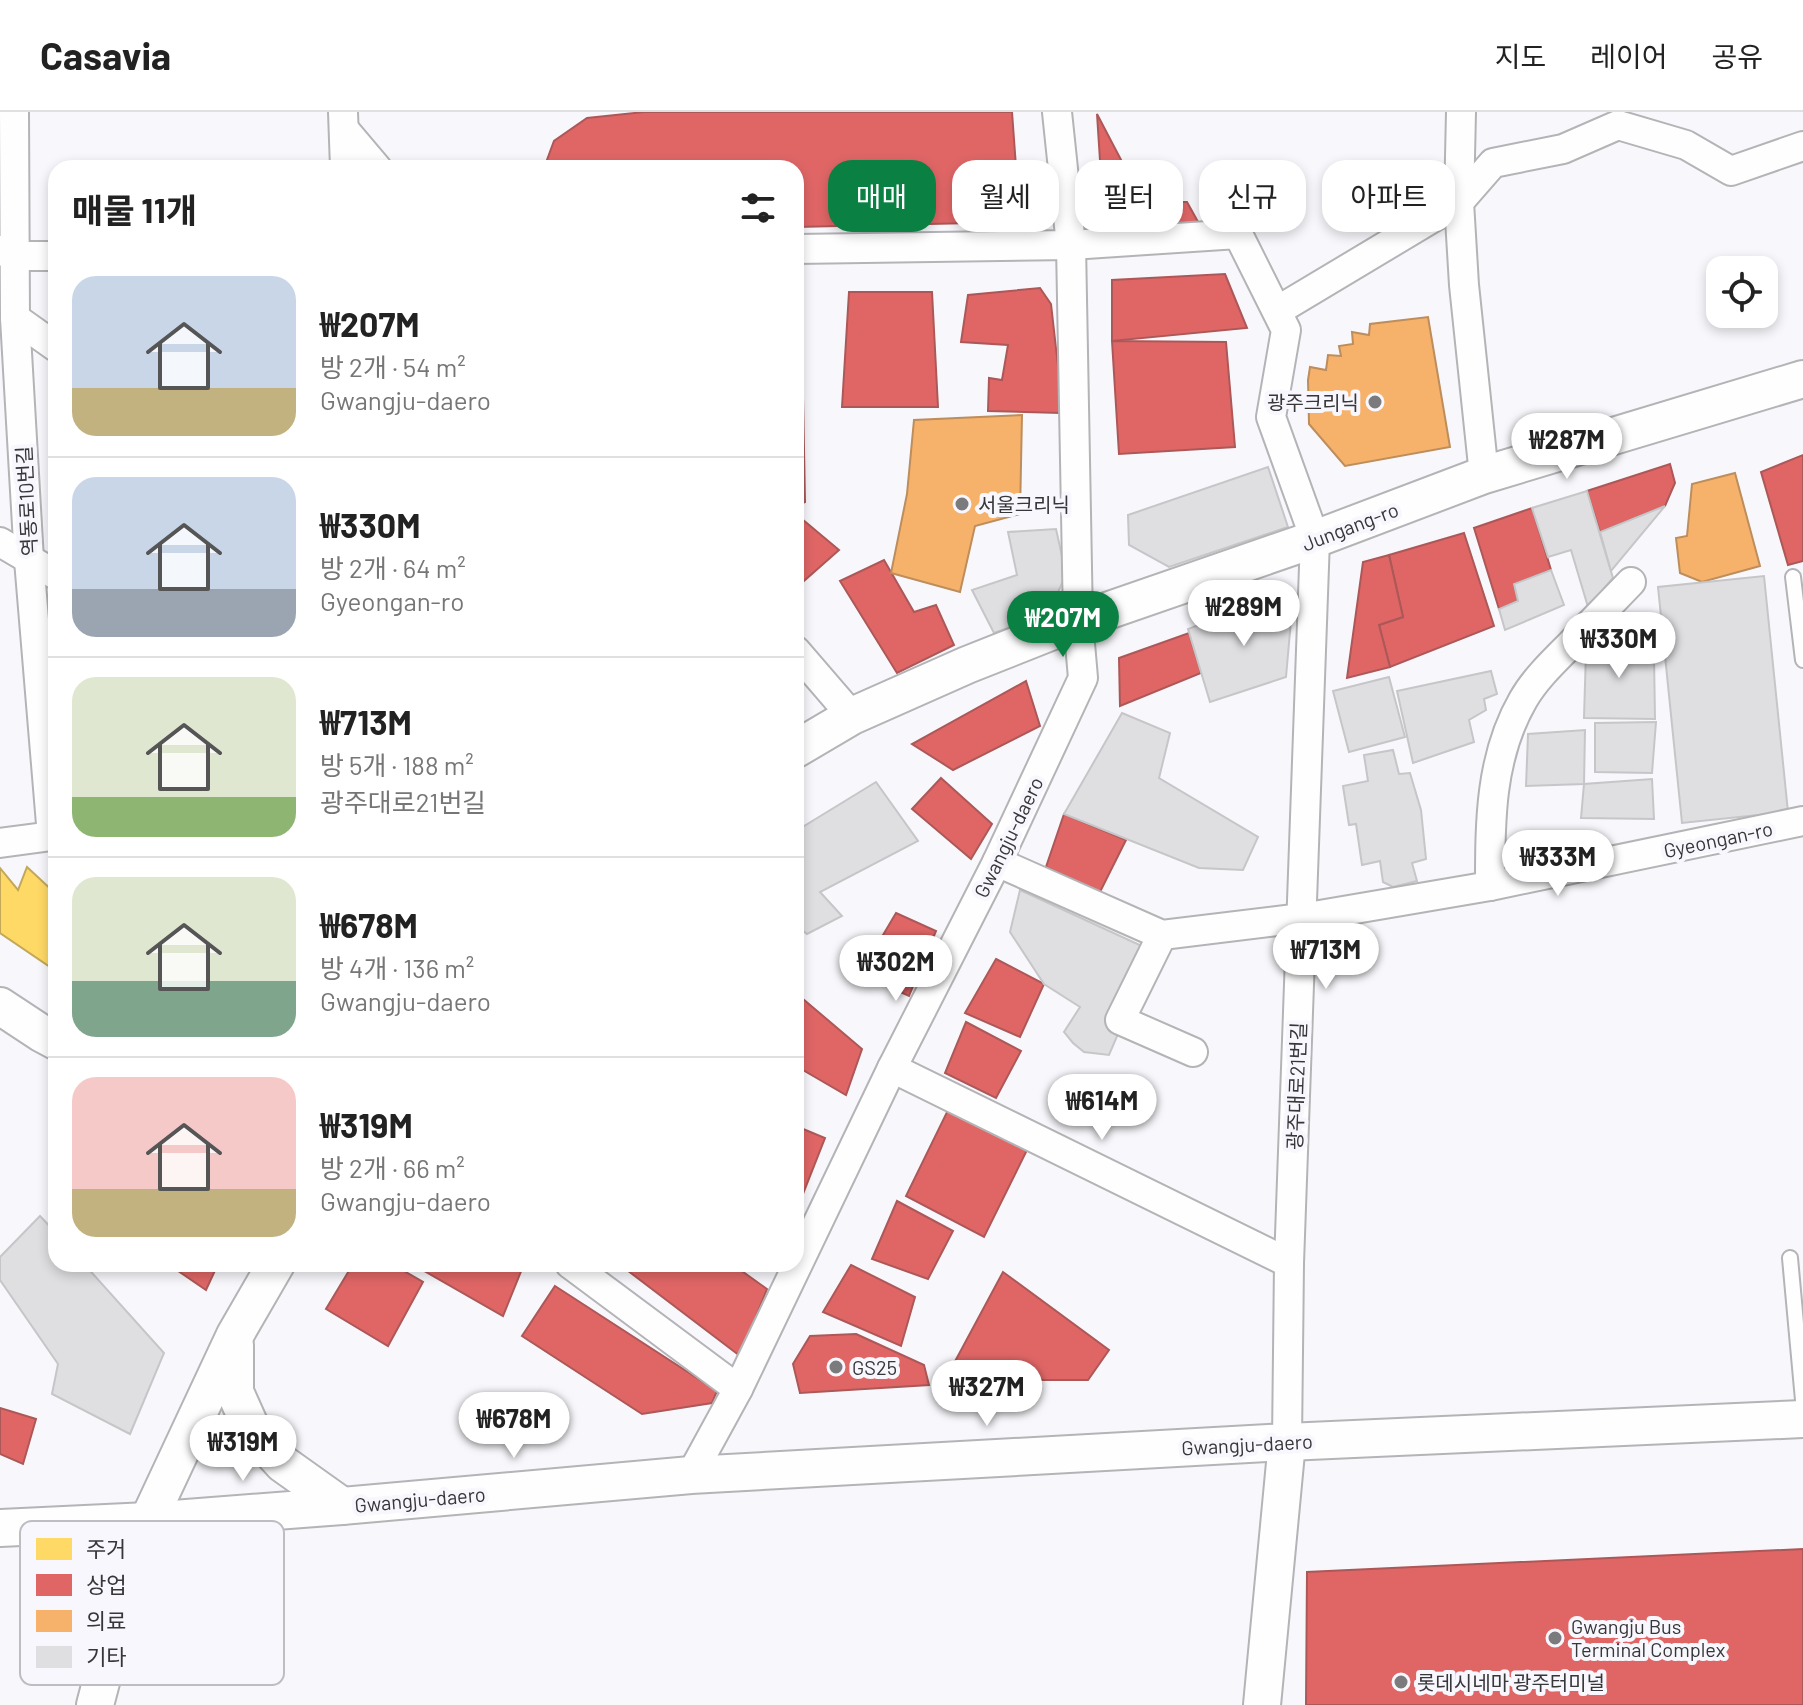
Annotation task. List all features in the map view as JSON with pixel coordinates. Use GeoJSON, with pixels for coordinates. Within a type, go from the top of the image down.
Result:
{"type":"FeatureCollection","features":[{"type":"Feature","properties":{"kind":"street","name":"역동로10번길"},"geometry":{"type":"LineString","coordinates":[[14,112],[7,253],[15,318],[29,560],[48,770]]}},
{"type":"Feature","properties":{"kind":"street"},"geometry":{"type":"LineString","coordinates":[[1057,112],[1071,245],[1078,621]]}},
{"type":"Feature","properties":{"kind":"street"},"geometry":{"type":"LineString","coordinates":[[1461,112],[1459,202],[1464,285],[1484,475]]}},
{"type":"Feature","properties":{"kind":"street"},"geometry":{"type":"LineString","coordinates":[[344,121],[345,160]]}},
{"type":"Feature","properties":{"kind":"street"},"geometry":{"type":"LineString","coordinates":[[344,121],[371,160]]}},
{"type":"Feature","properties":{"kind":"street"},"geometry":{"type":"LineString","coordinates":[[1277,311],[1459,202],[1493,163],[1563,149],[1618,125],[1686,145],[1731,171],[1803,146]]}},
{"type":"Feature","properties":{"kind":"street"},"geometry":{"type":"LineString","coordinates":[[804,249],[1071,245],[1238,234],[1286,330],[1271,417],[1315,539]]}},
{"type":"Feature","properties":{"kind":"street"},"geometry":{"type":"LineString","coordinates":[[7,253],[48,256]]}},
{"type":"Feature","properties":{"kind":"street"},"geometry":{"type":"LineString","coordinates":[[15,318],[48,341]]}},
{"type":"Feature","properties":{"kind":"street","name":"Jungang-ro"},"geometry":{"type":"LineString","coordinates":[[804,744],[852,716],[967,665],[1078,621],[1315,539],[1484,475],[1803,379]]}},
{"type":"Feature","properties":{"kind":"street","name":"광주대로21번길"},"geometry":{"type":"LineString","coordinates":[[1287,1442],[1289,1263],[1315,539]]}},
{"type":"Feature","properties":{"kind":"street"},"geometry":{"type":"LineString","coordinates":[[0,542],[48,571]]}},
{"type":"Feature","properties":{"kind":"street"},"geometry":{"type":"LineString","coordinates":[[1490,886],[1490,826],[1495,778],[1506,739],[1523,699],[1548,667],[1631,582]]}},
{"type":"Feature","properties":{"kind":"street","name":"Gwangju-daero"},"geometry":{"type":"LineString","coordinates":[[804,1251],[892,1068],[997,862],[1083,678],[1078,621]]}},
{"type":"Feature","properties":{"kind":"street"},"geometry":{"type":"LineString","coordinates":[[804,660],[852,716]]}},
{"type":"Feature","properties":{"kind":"street","name":"Gyeongan-ro"},"geometry":{"type":"LineString","coordinates":[[1162,935],[1302,918],[1490,886],[1803,821]]}},
{"type":"Feature","properties":{"kind":"street","name":"역동로10번길"},"geometry":{"type":"LineString","coordinates":[[0,843],[48,837]]}},
{"type":"Feature","properties":{"kind":"street"},"geometry":{"type":"LineString","coordinates":[[997,862],[1162,935],[1120,1020],[1193,1052]]}},
{"type":"Feature","properties":{"kind":"street"},"geometry":{"type":"LineString","coordinates":[[0,1006],[48,1037]]}},
{"type":"Feature","properties":{"kind":"street"},"geometry":{"type":"LineString","coordinates":[[892,1068],[1289,1263]]}},
{"type":"Feature","properties":{"kind":"street"},"geometry":{"type":"LineString","coordinates":[[148,1521],[235,1335],[271,1272]]}},
{"type":"Feature","properties":{"kind":"street"},"geometry":{"type":"LineString","coordinates":[[581,1272],[738,1389]]}},
{"type":"Feature","properties":{"kind":"street","name":"Gwangju-daero"},"geometry":{"type":"LineString","coordinates":[[691,1475],[738,1389],[794,1272]]}},
{"type":"Feature","properties":{"kind":"street"},"geometry":{"type":"LineString","coordinates":[[235,1335],[235,1392],[252,1430],[283,1464],[342,1506]]}},
{"type":"Feature","properties":{"kind":"street","name":"Gwangju-daero"},"geometry":{"type":"LineString","coordinates":[[148,1521],[691,1475],[1287,1442],[1803,1419]]}},
{"type":"Feature","properties":{"kind":"street"},"geometry":{"type":"LineString","coordinates":[[1262,1705],[1287,1442]]}},
{"type":"Feature","properties":{"kind":"street"},"geometry":{"type":"LineString","coordinates":[[95,1705],[100,1685]]}},
{"type":"Feature","properties":{"kind":"lane"},"geometry":{"type":"LineString","coordinates":[[1793,577],[1803,660]]}},
{"type":"Feature","properties":{"kind":"lane"},"geometry":{"type":"LineString","coordinates":[[1790,1258],[1803,1400]]}},
{"type":"Feature","properties":{"kind":"building: 주거"},"geometry":{"type":"Polygon","coordinates":[[[27,867],[48,887],[48,966],[0,933],[0,868],[18,890],[27,867]]]}},
{"type":"Feature","properties":{"kind":"building: 상업"},"geometry":{"type":"Polygon","coordinates":[[[644,112],[1012,112],[1015,160],[952,160],[952,224],[936,224],[936,160],[828,160],[828,226],[804,227],[804,160],[547,160],[554,141],[587,118],[644,112]]]}},
{"type":"Feature","properties":{"kind":"building: 상업"},"geometry":{"type":"Polygon","coordinates":[[[1097,114],[1121,160],[1100,160],[1097,114]]]}},
{"type":"Feature","properties":{"kind":"building: 상업"},"geometry":{"type":"Polygon","coordinates":[[[1183,202],[1187,202],[1199,229],[1183,231],[1183,202]]]}},
{"type":"Feature","properties":{"kind":"building: 상업"},"geometry":{"type":"Polygon","coordinates":[[[1105,232],[1170,232],[1105,238],[1105,232]]]}},
{"type":"Feature","properties":{"kind":"building: 상업"},"geometry":{"type":"Polygon","coordinates":[[[1225,274],[1247,328],[1112,341],[1112,280],[1225,274]]]}},
{"type":"Feature","properties":{"kind":"building: 상업"},"geometry":{"type":"Polygon","coordinates":[[[1040,288],[1051,304],[1060,413],[988,411],[989,378],[1002,380],[1008,345],[961,342],[968,295],[1040,288]]]}},
{"type":"Feature","properties":{"kind":"building: 상업"},"geometry":{"type":"Polygon","coordinates":[[[849,292],[932,292],[938,407],[842,407],[849,292]]]}},
{"type":"Feature","properties":{"kind":"building: 상업"},"geometry":{"type":"Polygon","coordinates":[[[1112,341],[1226,342],[1235,447],[1119,454],[1112,341]]]}},
{"type":"Feature","properties":{"kind":"building: 상업"},"geometry":{"type":"Polygon","coordinates":[[[1803,455],[1803,561],[1788,565],[1761,472],[1803,455]]]}},
{"type":"Feature","properties":{"kind":"building: 상업"},"geometry":{"type":"Polygon","coordinates":[[[1670,464],[1675,483],[1665,506],[1600,532],[1587,491],[1670,464]]]}},
{"type":"Feature","properties":{"kind":"building: 상업"},"geometry":{"type":"Polygon","coordinates":[[[1532,508],[1551,570],[1514,584],[1518,601],[1499,609],[1474,528],[1532,508]]]}},
{"type":"Feature","properties":{"kind":"building: 상업"},"geometry":{"type":"Polygon","coordinates":[[[804,521],[839,550],[804,581],[804,521]]]}},
{"type":"Feature","properties":{"kind":"building: 상업"},"geometry":{"type":"Polygon","coordinates":[[[1464,533],[1494,626],[1390,667],[1379,625],[1403,617],[1389,555],[1464,533]]]}},
{"type":"Feature","properties":{"kind":"building: 상업"},"geometry":{"type":"Polygon","coordinates":[[[1389,555],[1403,617],[1379,625],[1390,667],[1347,678],[1363,562],[1389,555]]]}},
{"type":"Feature","properties":{"kind":"building: 상업"},"geometry":{"type":"Polygon","coordinates":[[[884,560],[914,612],[936,605],[954,645],[897,673],[840,581],[884,560]]]}},
{"type":"Feature","properties":{"kind":"building: 상업"},"geometry":{"type":"Polygon","coordinates":[[[1189,633],[1201,673],[1120,706],[1119,658],[1189,633]]]}},
{"type":"Feature","properties":{"kind":"building: 상업"},"geometry":{"type":"Polygon","coordinates":[[[1026,681],[1040,726],[953,770],[912,744],[1026,681]]]}},
{"type":"Feature","properties":{"kind":"building: 상업"},"geometry":{"type":"Polygon","coordinates":[[[941,778],[992,824],[971,859],[912,809],[941,778]]]}},
{"type":"Feature","properties":{"kind":"building: 상업"},"geometry":{"type":"Polygon","coordinates":[[[1064,814],[1126,840],[1100,892],[1046,867],[1064,814]]]}},
{"type":"Feature","properties":{"kind":"building: 상업"},"geometry":{"type":"Polygon","coordinates":[[[896,913],[936,931],[909,996],[860,974],[896,913]]]}},
{"type":"Feature","properties":{"kind":"building: 상업"},"geometry":{"type":"Polygon","coordinates":[[[996,959],[1044,984],[1020,1037],[965,1013],[996,959]]]}},
{"type":"Feature","properties":{"kind":"building: 상업"},"geometry":{"type":"Polygon","coordinates":[[[804,1000],[862,1049],[846,1095],[804,1071],[804,1000]]]}},
{"type":"Feature","properties":{"kind":"building: 상업"},"geometry":{"type":"Polygon","coordinates":[[[966,1022],[1021,1051],[996,1098],[945,1073],[966,1022]]]}},
{"type":"Feature","properties":{"kind":"building: 상업"},"geometry":{"type":"Polygon","coordinates":[[[949,1108],[1027,1150],[984,1237],[906,1196],[949,1108]]]}},
{"type":"Feature","properties":{"kind":"building: 상업"},"geometry":{"type":"Polygon","coordinates":[[[804,1129],[825,1138],[804,1191],[804,1129]]]}},
{"type":"Feature","properties":{"kind":"building: 상업"},"geometry":{"type":"Polygon","coordinates":[[[897,1201],[953,1231],[928,1279],[872,1259],[897,1201]]]}},
{"type":"Feature","properties":{"kind":"building: 상업"},"geometry":{"type":"Polygon","coordinates":[[[851,1265],[915,1297],[901,1346],[823,1312],[851,1265]]]}},
{"type":"Feature","properties":{"kind":"building: 상업"},"geometry":{"type":"Polygon","coordinates":[[[180,1272],[214,1272],[206,1290],[180,1272]]]}},
{"type":"Feature","properties":{"kind":"building: 상업"},"geometry":{"type":"Polygon","coordinates":[[[348,1272],[406,1272],[423,1282],[388,1346],[326,1309],[348,1272]]]}},
{"type":"Feature","properties":{"kind":"building: 상업"},"geometry":{"type":"Polygon","coordinates":[[[426,1272],[521,1272],[503,1316],[426,1272]]]}},
{"type":"Feature","properties":{"kind":"building: 상업"},"geometry":{"type":"Polygon","coordinates":[[[630,1272],[743,1272],[767,1289],[740,1356],[630,1272]]]}},
{"type":"Feature","properties":{"kind":"building: 상업"},"geometry":{"type":"Polygon","coordinates":[[[1003,1272],[1109,1350],[1088,1380],[945,1380],[1003,1272]]]}},
{"type":"Feature","properties":{"kind":"building: 상업"},"geometry":{"type":"Polygon","coordinates":[[[555,1286],[717,1391],[712,1403],[642,1414],[522,1336],[555,1286]]]}},
{"type":"Feature","properties":{"kind":"building: 상업"},"geometry":{"type":"Polygon","coordinates":[[[856,1334],[924,1365],[929,1385],[800,1393],[793,1364],[810,1336],[856,1334]]]}},
{"type":"Feature","properties":{"kind":"building: 상업"},"geometry":{"type":"Polygon","coordinates":[[[0,1408],[36,1419],[23,1464],[0,1454],[0,1408]]]}},
{"type":"Feature","properties":{"kind":"building: 상업","name":"Gwangju Bus Terminal Complex"},"geometry":{"type":"Polygon","coordinates":[[[1803,1549],[1803,1705],[1306,1705],[1307,1572],[1803,1549]]]}},
{"type":"Feature","properties":{"kind":"building: 의료","name":"광주크리닉"},"geometry":{"type":"Polygon","coordinates":[[[1428,317],[1450,447],[1345,466],[1309,424],[1310,367],[1326,370],[1328,355],[1341,356],[1339,346],[1353,344],[1352,332],[1369,335],[1370,324],[1428,317]]]}},
{"type":"Feature","properties":{"kind":"building: 의료","name":"서울크리닉"},"geometry":{"type":"Polygon","coordinates":[[[1022,415],[1020,514],[975,526],[960,592],[891,573],[907,494],[914,420],[1022,415]]]}},
{"type":"Feature","properties":{"kind":"building: 의료"},"geometry":{"type":"Polygon","coordinates":[[[1735,473],[1760,566],[1702,582],[1680,573],[1676,538],[1687,536],[1692,484],[1735,473]]]}},
{"type":"Feature","properties":{"kind":"building: 기타"},"geometry":{"type":"Polygon","coordinates":[[[1268,467],[1288,527],[1169,567],[1129,545],[1128,515],[1268,467]]]}},
{"type":"Feature","properties":{"kind":"building: 기타"},"geometry":{"type":"Polygon","coordinates":[[[1587,491],[1613,578],[1588,607],[1571,550],[1548,557],[1532,508],[1587,491]]]}},
{"type":"Feature","properties":{"kind":"building: 기타"},"geometry":{"type":"Polygon","coordinates":[[[1665,506],[1611,571],[1600,532],[1665,506]]]}},
{"type":"Feature","properties":{"kind":"building: 기타"},"geometry":{"type":"Polygon","coordinates":[[[1056,529],[1066,574],[1049,613],[994,633],[972,590],[1017,575],[1008,532],[1056,529]]]}},
{"type":"Feature","properties":{"kind":"building: 기타"},"geometry":{"type":"Polygon","coordinates":[[[1551,570],[1564,605],[1505,630],[1499,609],[1518,601],[1514,584],[1551,570]]]}},
{"type":"Feature","properties":{"kind":"building: 기타"},"geometry":{"type":"Polygon","coordinates":[[[1764,576],[1788,812],[1682,823],[1658,587],[1764,576]]]}},
{"type":"Feature","properties":{"kind":"building: 기타"},"geometry":{"type":"Polygon","coordinates":[[[1276,595],[1292,609],[1286,677],[1210,702],[1188,629],[1276,595]]]}},
{"type":"Feature","properties":{"kind":"building: 기타"},"geometry":{"type":"Polygon","coordinates":[[[1603,627],[1621,629],[1620,639],[1631,638],[1654,657],[1655,719],[1584,718],[1586,651],[1591,653],[1604,637],[1603,627]]]}},
{"type":"Feature","properties":{"kind":"building: 기타"},"geometry":{"type":"Polygon","coordinates":[[[1491,671],[1497,694],[1484,699],[1486,710],[1469,720],[1474,742],[1413,763],[1397,691],[1491,671]]]}},
{"type":"Feature","properties":{"kind":"building: 기타"},"geometry":{"type":"Polygon","coordinates":[[[1389,677],[1405,737],[1349,752],[1333,691],[1389,677]]]}},
{"type":"Feature","properties":{"kind":"building: 기타"},"geometry":{"type":"Polygon","coordinates":[[[1122,713],[1170,733],[1159,778],[1258,837],[1243,870],[1199,868],[1064,814],[1122,713]]]}},
{"type":"Feature","properties":{"kind":"building: 기타"},"geometry":{"type":"Polygon","coordinates":[[[1656,722],[1652,773],[1595,772],[1595,723],[1656,722]]]}},
{"type":"Feature","properties":{"kind":"building: 기타"},"geometry":{"type":"Polygon","coordinates":[[[1585,730],[1584,784],[1526,786],[1528,734],[1585,730]]]}},
{"type":"Feature","properties":{"kind":"building: 기타"},"geometry":{"type":"Polygon","coordinates":[[[1393,750],[1399,774],[1410,773],[1421,810],[1426,859],[1412,863],[1417,881],[1393,887],[1383,882],[1380,861],[1362,865],[1356,824],[1349,825],[1343,786],[1368,781],[1364,755],[1393,750]]]}},
{"type":"Feature","properties":{"kind":"building: 기타"},"geometry":{"type":"Polygon","coordinates":[[[1652,779],[1654,819],[1581,818],[1584,784],[1652,779]]]}},
{"type":"Feature","properties":{"kind":"building: 기타"},"geometry":{"type":"Polygon","coordinates":[[[876,782],[918,841],[820,892],[842,916],[807,934],[804,932],[804,826],[876,782]]]}},
{"type":"Feature","properties":{"kind":"building: 기타"},"geometry":{"type":"Polygon","coordinates":[[[1020,890],[1144,947],[1148,964],[1109,1055],[1084,1052],[1064,1032],[1080,1007],[1044,984],[1010,932],[1020,890]]]}},
{"type":"Feature","properties":{"kind":"building: 기타"},"geometry":{"type":"Polygon","coordinates":[[[40,1216],[48,1224],[48,1272],[91,1272],[164,1353],[130,1434],[52,1394],[58,1364],[0,1280],[0,1257],[40,1216]]]}},
{"type":"Feature","properties":{"kind":"place","name":"광주크리닉"},"geometry":{"type":"Point","coordinates":[1375,402]}},
{"type":"Feature","properties":{"kind":"place","name":"서울크리닉"},"geometry":{"type":"Point","coordinates":[962,504]}},
{"type":"Feature","properties":{"kind":"place","name":"GS25"},"geometry":{"type":"Point","coordinates":[836,1367]}},
{"type":"Feature","properties":{"kind":"place","name":"Gwangju Bus Terminal Complex"},"geometry":{"type":"Point","coordinates":[1555,1638]}},
{"type":"Feature","properties":{"kind":"place","name":"롯데시네마 광주터미널"},"geometry":{"type":"Point","coordinates":[1401,1682]}}]}
